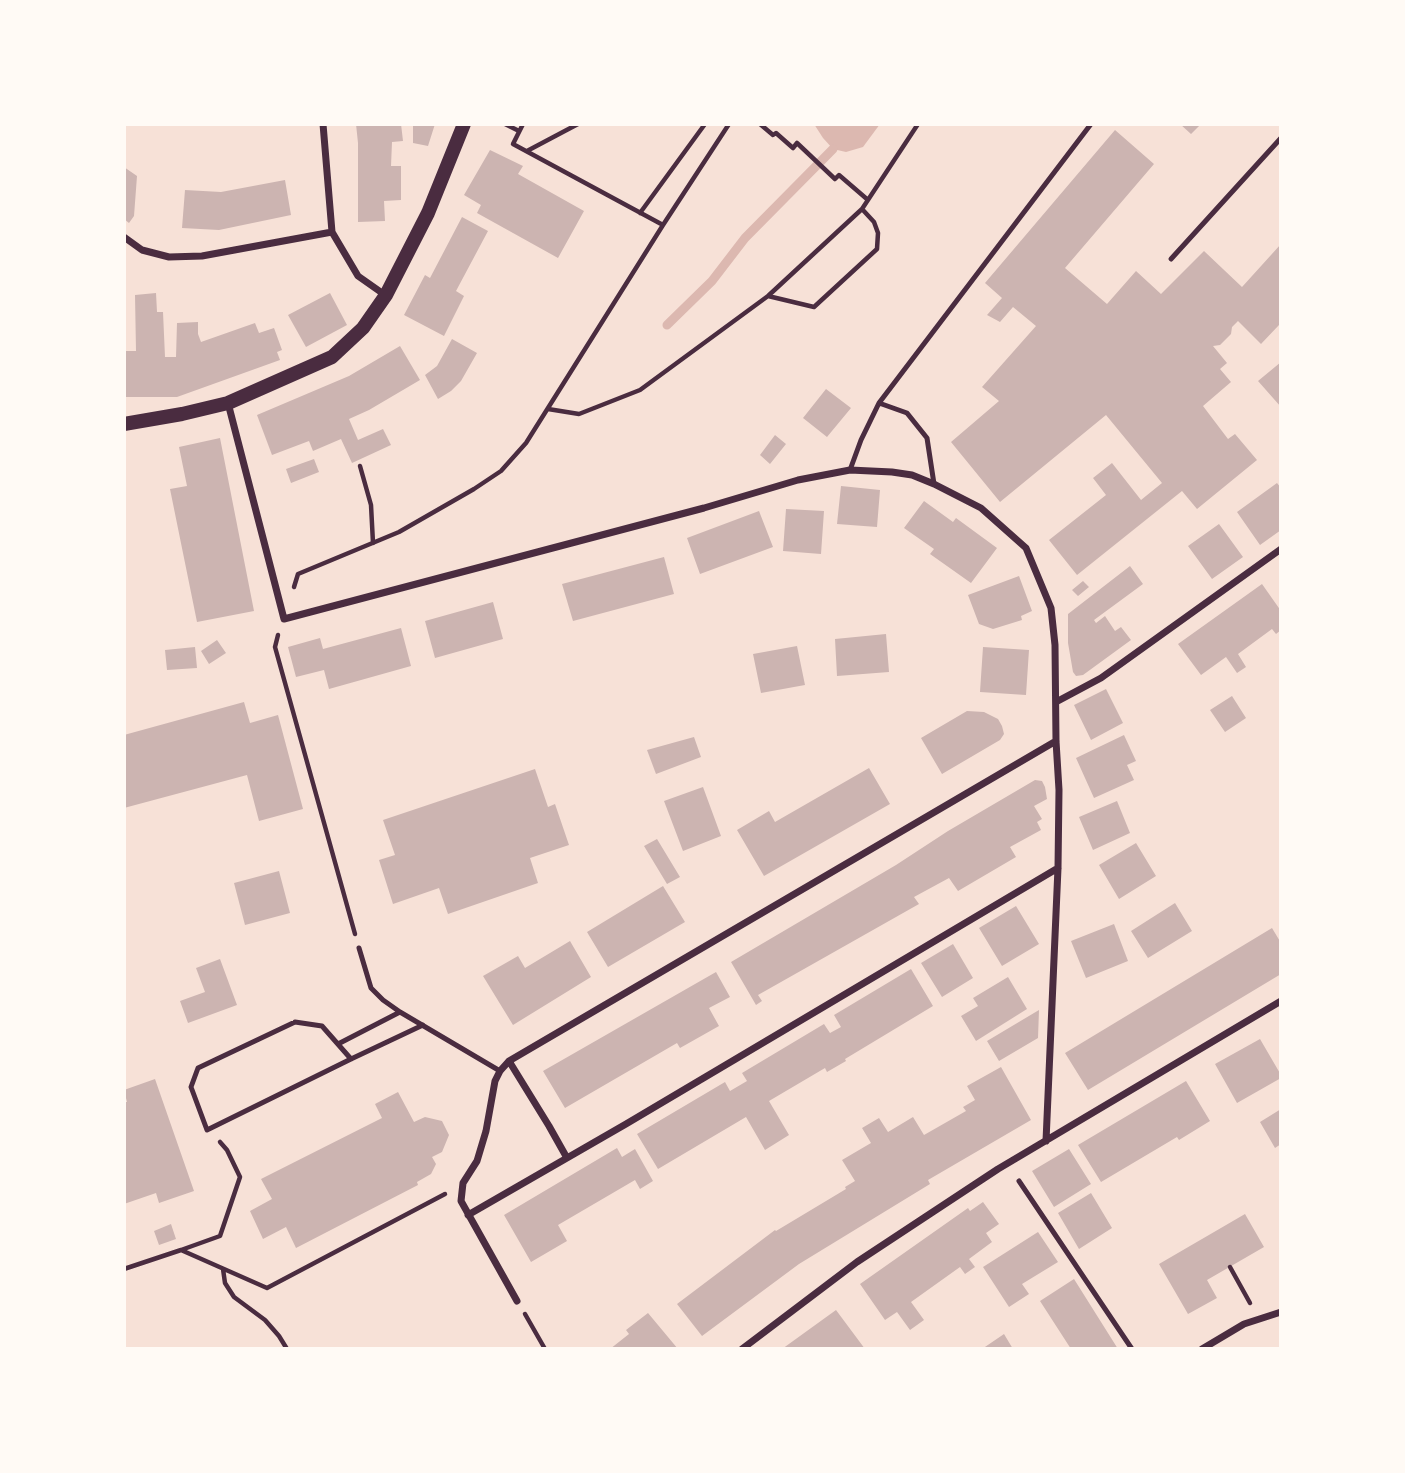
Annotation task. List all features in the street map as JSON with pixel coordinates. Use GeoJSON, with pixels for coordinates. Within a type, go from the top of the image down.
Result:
{"type":"FeatureCollection","features":[{"type":"Feature","properties":{"kind":"main road"},"geometry":{"type":"LineString","coordinates":[[124,424],[228,403],[331,356],[363,328],[386,295],[428,213],[464,124]]}},
{"type":"Feature","properties":{"kind":"street"},"geometry":{"type":"LineString","coordinates":[[323,124],[332,232],[358,275],[386,295]]}},
{"type":"Feature","properties":{"kind":"street"},"geometry":{"type":"LineString","coordinates":[[124,237],[142,250],[169,257],[202,256],[332,232]]}},
{"type":"Feature","properties":{"kind":"street"},"geometry":{"type":"LineString","coordinates":[[228,403],[284,619],[704,508],[797,480],[850,470],[892,471],[934,484],[981,508],[1026,548],[1051,608],[1055,645],[1058,868],[1046,1141]]}},
{"type":"Feature","properties":{"kind":"street"},"geometry":{"type":"LineString","coordinates":[[1056,702],[1101,678],[1281,549]]}},
{"type":"Feature","properties":{"kind":"street"},"geometry":{"type":"LineString","coordinates":[[517,1301],[461,1200],[463,1183],[477,1161],[486,1131],[495,1081],[509,1061],[1056,740]]}},
{"type":"Feature","properties":{"kind":"street"},"geometry":{"type":"LineString","coordinates":[[468,1215],[1058,868]]}},
{"type":"Feature","properties":{"kind":"street"},"geometry":{"type":"LineString","coordinates":[[742,1349],[857,1262],[998,1169],[1281,1001]]}},
{"type":"Feature","properties":{"kind":"street"},"geometry":{"type":"LineString","coordinates":[[509,1061],[568,1158]]}},
{"type":"Feature","properties":{"kind":"street"},"geometry":{"type":"LineString","coordinates":[[1202,1349],[1244,1324],[1281,1312]]}},
{"type":"Feature","properties":{"kind":"lane"},"geometry":{"type":"LineString","coordinates":[[850,470],[879,403],[1091,124]]}},
{"type":"Feature","properties":{"kind":"lane"},"geometry":{"type":"LineString","coordinates":[[1171,259],[1281,138]]}},
{"type":"Feature","properties":{"kind":"lane"},"geometry":{"type":"LineString","coordinates":[[879,403],[907,413],[927,438],[934,484]]}},
{"type":"Feature","properties":{"kind":"lane"},"geometry":{"type":"LineString","coordinates":[[359,948],[371,988],[383,1000],[500,1071]]}},
{"type":"Feature","properties":{"kind":"lane"},"geometry":{"type":"LineString","coordinates":[[338,1044],[400,1012]]}},
{"type":"Feature","properties":{"kind":"lane"},"geometry":{"type":"LineString","coordinates":[[351,1059],[322,1026],[295,1022],[198,1068],[191,1087],[207,1129],[423,1025]]}},
{"type":"Feature","properties":{"kind":"lane"},"geometry":{"type":"LineString","coordinates":[[1019,1181],[1132,1349]]}},
{"type":"Feature","properties":{"kind":"path"},"geometry":{"type":"LineString","coordinates":[[505,124],[519,131]]}},
{"type":"Feature","properties":{"kind":"path"},"geometry":{"type":"LineString","coordinates":[[523,124],[513,144],[663,225]]}},
{"type":"Feature","properties":{"kind":"path"},"geometry":{"type":"LineString","coordinates":[[527,151],[578,124]]}},
{"type":"Feature","properties":{"kind":"path"},"geometry":{"type":"LineString","coordinates":[[640,213],[705,124]]}},
{"type":"Feature","properties":{"kind":"path"},"geometry":{"type":"LineString","coordinates":[[298,574],[402,531],[501,471],[526,443],[729,124]]}},
{"type":"Feature","properties":{"kind":"path"},"geometry":{"type":"LineString","coordinates":[[760,124],[773,135],[776,132],[793,148],[797,143],[835,179],[839,175],[868,200]]}},
{"type":"Feature","properties":{"kind":"path"},"geometry":{"type":"LineString","coordinates":[[547,409],[579,414],[640,390],[768,296],[862,209],[918,124]]}},
{"type":"Feature","properties":{"kind":"path"},"geometry":{"type":"LineString","coordinates":[[768,296],[814,307],[877,249],[878,233],[874,222],[862,209]]}},
{"type":"Feature","properties":{"kind":"path"},"geometry":{"type":"LineString","coordinates":[[360,466],[371,505],[373,543]]}},
{"type":"Feature","properties":{"kind":"path"},"geometry":{"type":"LineString","coordinates":[[275,647],[359,948]]}},
{"type":"Feature","properties":{"kind":"path"},"geometry":{"type":"LineString","coordinates":[[124,1269],[220,1236],[240,1177],[228,1150],[207,1129]]}},
{"type":"Feature","properties":{"kind":"path"},"geometry":{"type":"LineString","coordinates":[[181,1250],[267,1288],[463,1183]]}},
{"type":"Feature","properties":{"kind":"path"},"geometry":{"type":"LineString","coordinates":[[1230,1267],[1251,1305]]}},
{"type":"Feature","properties":{"kind":"path"},"geometry":{"type":"LineString","coordinates":[[223,1268],[225,1283],[234,1297],[265,1320],[287,1349]]}},
{"type":"Feature","properties":{"kind":"path"},"geometry":{"type":"LineString","coordinates":[[517,1301],[545,1349]]}},
{"type":"Feature","properties":{"kind":"shaded area"},"geometry":{"type":"Polygon","coordinates":[[[814,124],[880,124],[863,147],[846,152],[833,149],[814,124]]]}},
{"type":"Feature","properties":{"kind":"building"},"geometry":{"type":"Polygon","coordinates":[[[356,124],[401,124],[403,141],[392,142],[391,166],[401,166],[401,200],[384,201],[385,221],[358,222],[356,124]]]}},
{"type":"Feature","properties":{"kind":"building"},"geometry":{"type":"Polygon","coordinates":[[[413,124],[435,124],[428,146],[413,143],[413,124]]]}},
{"type":"Feature","properties":{"kind":"building"},"geometry":{"type":"Polygon","coordinates":[[[1180,124],[1201,124],[1191,134],[1180,124]]]}},
{"type":"Feature","properties":{"kind":"building"},"geometry":{"type":"Polygon","coordinates":[[[1115,130],[1154,164],[1065,268],[1107,304],[1136,271],[1161,294],[1204,251],[1242,287],[1281,244],[1281,326],[1261,344],[1238,321],[1232,327],[1231,334],[1220,345],[1213,346],[1227,363],[1220,369],[1231,382],[1203,406],[1228,439],[1235,434],[1257,460],[1197,509],[1182,491],[1077,575],[1049,540],[1106,495],[1093,478],[1112,463],[1141,500],[1162,483],[1106,415],[1000,502],[951,442],[999,401],[982,387],[1036,326],[1013,307],[1000,322],[987,315],[1002,298],[985,283],[1115,130]]]}},
{"type":"Feature","properties":{"kind":"building"},"geometry":{"type":"Polygon","coordinates":[[[490,150],[523,166],[518,174],[584,211],[558,258],[477,213],[481,205],[464,195],[490,150]]]}},
{"type":"Feature","properties":{"kind":"building"},"geometry":{"type":"Polygon","coordinates":[[[124,167],[137,176],[134,216],[129,223],[124,219],[124,167]]]}},
{"type":"Feature","properties":{"kind":"building"},"geometry":{"type":"Polygon","coordinates":[[[285,180],[291,215],[219,230],[182,228],[185,190],[221,192],[285,180]]]}},
{"type":"Feature","properties":{"kind":"building"},"geometry":{"type":"Polygon","coordinates":[[[462,217],[488,231],[456,291],[464,296],[444,336],[404,315],[425,275],[430,278],[462,217]]]}},
{"type":"Feature","properties":{"kind":"building"},"geometry":{"type":"Polygon","coordinates":[[[156,293],[157,312],[163,312],[165,357],[176,357],[177,323],[198,322],[201,342],[255,323],[259,333],[274,328],[282,350],[277,352],[280,360],[177,397],[124,397],[124,351],[136,351],[135,295],[156,293]]]}},
{"type":"Feature","properties":{"kind":"building"},"geometry":{"type":"Polygon","coordinates":[[[330,293],[347,325],[306,347],[288,315],[330,293]]]}},
{"type":"Feature","properties":{"kind":"building"},"geometry":{"type":"Polygon","coordinates":[[[452,339],[477,353],[461,381],[438,399],[425,375],[437,366],[452,339]]]}},
{"type":"Feature","properties":{"kind":"building"},"geometry":{"type":"Polygon","coordinates":[[[400,346],[420,380],[349,419],[358,440],[383,429],[391,445],[352,463],[341,439],[313,451],[309,441],[272,455],[257,415],[349,376],[400,346]]]}},
{"type":"Feature","properties":{"kind":"building"},"geometry":{"type":"Polygon","coordinates":[[[1281,362],[1281,407],[1258,381],[1281,362]]]}},
{"type":"Feature","properties":{"kind":"building"},"geometry":{"type":"Polygon","coordinates":[[[826,389],[851,408],[827,437],[803,418],[826,389]]]}},
{"type":"Feature","properties":{"kind":"building"},"geometry":{"type":"Polygon","coordinates":[[[775,435],[786,444],[770,464],[760,455],[775,435]]]}},
{"type":"Feature","properties":{"kind":"building"},"geometry":{"type":"Polygon","coordinates":[[[220,438],[254,611],[197,622],[170,489],[187,486],[179,447],[220,438]]]}},
{"type":"Feature","properties":{"kind":"building"},"geometry":{"type":"Polygon","coordinates":[[[314,459],[319,472],[291,483],[286,469],[314,459]]]}},
{"type":"Feature","properties":{"kind":"building"},"geometry":{"type":"Polygon","coordinates":[[[1277,483],[1281,488],[1281,530],[1260,545],[1237,512],[1277,483]]]}},
{"type":"Feature","properties":{"kind":"building"},"geometry":{"type":"Polygon","coordinates":[[[841,486],[880,490],[877,527],[837,524],[841,486]]]}},
{"type":"Feature","properties":{"kind":"building"},"geometry":{"type":"Polygon","coordinates":[[[924,501],[953,522],[956,518],[997,548],[971,583],[930,554],[934,549],[904,528],[924,501]]]}},
{"type":"Feature","properties":{"kind":"building"},"geometry":{"type":"Polygon","coordinates":[[[786,509],[824,511],[821,554],[783,551],[786,509]]]}},
{"type":"Feature","properties":{"kind":"building"},"geometry":{"type":"Polygon","coordinates":[[[759,511],[773,547],[700,574],[687,538],[759,511]]]}},
{"type":"Feature","properties":{"kind":"building"},"geometry":{"type":"Polygon","coordinates":[[[1219,524],[1243,557],[1212,579],[1188,546],[1219,524]]]}},
{"type":"Feature","properties":{"kind":"building"},"geometry":{"type":"Polygon","coordinates":[[[664,557],[674,594],[573,621],[562,584],[664,557]]]}},
{"type":"Feature","properties":{"kind":"building"},"geometry":{"type":"Polygon","coordinates":[[[1130,566],[1143,584],[1094,620],[1096,623],[1105,616],[1115,631],[1121,627],[1131,640],[1083,675],[1076,676],[1068,643],[1068,614],[1130,566]]]}},
{"type":"Feature","properties":{"kind":"building"},"geometry":{"type":"Polygon","coordinates":[[[1019,576],[1032,611],[1021,616],[1022,620],[993,629],[979,624],[968,595],[1019,576]]]}},
{"type":"Feature","properties":{"kind":"building"},"geometry":{"type":"Polygon","coordinates":[[[1083,581],[1089,587],[1078,596],[1072,590],[1083,581]]]}},
{"type":"Feature","properties":{"kind":"building"},"geometry":{"type":"Polygon","coordinates":[[[1262,584],[1281,611],[1281,630],[1276,634],[1272,629],[1238,654],[1246,667],[1237,673],[1226,657],[1201,675],[1178,644],[1262,584]]]}},
{"type":"Feature","properties":{"kind":"building"},"geometry":{"type":"Polygon","coordinates":[[[493,602],[503,639],[435,658],[425,621],[493,602]]]}},
{"type":"Feature","properties":{"kind":"building"},"geometry":{"type":"Polygon","coordinates":[[[401,628],[411,666],[329,689],[324,670],[296,677],[288,647],[320,638],[323,649],[401,628]]]}},
{"type":"Feature","properties":{"kind":"building"},"geometry":{"type":"Polygon","coordinates":[[[886,634],[889,672],[837,676],[835,639],[886,634]]]}},
{"type":"Feature","properties":{"kind":"building"},"geometry":{"type":"Polygon","coordinates":[[[217,640],[226,653],[209,664],[201,651],[217,640]]]}},
{"type":"Feature","properties":{"kind":"building"},"geometry":{"type":"Polygon","coordinates":[[[797,646],[805,685],[761,693],[753,654],[797,646]]]}},
{"type":"Feature","properties":{"kind":"building"},"geometry":{"type":"Polygon","coordinates":[[[195,647],[197,668],[167,670],[165,650],[195,647]]]}},
{"type":"Feature","properties":{"kind":"building"},"geometry":{"type":"Polygon","coordinates":[[[983,647],[1029,650],[1026,695],[980,692],[983,647]]]}},
{"type":"Feature","properties":{"kind":"building"},"geometry":{"type":"Polygon","coordinates":[[[1106,689],[1123,723],[1091,740],[1074,705],[1106,689]]]}},
{"type":"Feature","properties":{"kind":"building"},"geometry":{"type":"Polygon","coordinates":[[[1232,696],[1246,718],[1225,732],[1210,710],[1232,696]]]}},
{"type":"Feature","properties":{"kind":"building"},"geometry":{"type":"Polygon","coordinates":[[[244,702],[250,723],[278,715],[303,809],[259,821],[247,775],[124,808],[124,735],[244,702]]]}},
{"type":"Feature","properties":{"kind":"building"},"geometry":{"type":"Polygon","coordinates":[[[967,711],[984,712],[998,719],[1004,734],[1000,740],[942,774],[921,738],[967,711]]]}},
{"type":"Feature","properties":{"kind":"building"},"geometry":{"type":"Polygon","coordinates":[[[1124,735],[1136,761],[1127,765],[1134,780],[1094,798],[1076,758],[1124,735]]]}},
{"type":"Feature","properties":{"kind":"building"},"geometry":{"type":"Polygon","coordinates":[[[694,737],[701,757],[656,774],[647,750],[694,737]]]}},
{"type":"Feature","properties":{"kind":"building"},"geometry":{"type":"Polygon","coordinates":[[[869,768],[890,804],[764,876],[737,830],[769,811],[775,822],[869,768]]]}},
{"type":"Feature","properties":{"kind":"building"},"geometry":{"type":"Polygon","coordinates":[[[535,769],[548,807],[555,804],[569,845],[530,858],[538,883],[448,914],[439,888],[393,904],[379,860],[395,855],[383,820],[535,769]]]}},
{"type":"Feature","properties":{"kind":"building"},"geometry":{"type":"Polygon","coordinates":[[[1035,780],[1042,781],[1047,799],[1034,806],[1042,819],[1037,822],[1041,830],[1010,847],[1016,857],[958,891],[949,878],[914,897],[919,904],[758,995],[762,1001],[756,1005],[731,962],[1035,780]]]}},
{"type":"Feature","properties":{"kind":"building"},"geometry":{"type":"Polygon","coordinates":[[[703,787],[721,836],[683,851],[664,801],[703,787]]]}},
{"type":"Feature","properties":{"kind":"building"},"geometry":{"type":"Polygon","coordinates":[[[1117,801],[1130,833],[1093,850],[1079,817],[1117,801]]]}},
{"type":"Feature","properties":{"kind":"building"},"geometry":{"type":"Polygon","coordinates":[[[657,839],[680,877],[667,884],[644,846],[657,839]]]}},
{"type":"Feature","properties":{"kind":"building"},"geometry":{"type":"Polygon","coordinates":[[[1136,843],[1156,876],[1119,899],[1099,865],[1136,843]]]}},
{"type":"Feature","properties":{"kind":"building"},"geometry":{"type":"Polygon","coordinates":[[[279,871],[290,913],[245,925],[234,883],[279,871]]]}},
{"type":"Feature","properties":{"kind":"building"},"geometry":{"type":"Polygon","coordinates":[[[663,886],[685,922],[608,967],[587,932],[663,886]]]}},
{"type":"Feature","properties":{"kind":"building"},"geometry":{"type":"Polygon","coordinates":[[[1175,903],[1192,931],[1148,958],[1131,931],[1175,903]]]}},
{"type":"Feature","properties":{"kind":"building"},"geometry":{"type":"Polygon","coordinates":[[[1016,906],[1039,944],[1002,966],[979,928],[1016,906]]]}},
{"type":"Feature","properties":{"kind":"building"},"geometry":{"type":"Polygon","coordinates":[[[1114,924],[1128,961],[1086,978],[1071,941],[1114,924]]]}},
{"type":"Feature","properties":{"kind":"building"},"geometry":{"type":"Polygon","coordinates":[[[1272,928],[1281,943],[1281,974],[1088,1090],[1065,1053],[1272,928]]]}},
{"type":"Feature","properties":{"kind":"building"},"geometry":{"type":"Polygon","coordinates":[[[570,941],[591,977],[513,1025],[483,976],[518,956],[525,968],[570,941]]]}},
{"type":"Feature","properties":{"kind":"building"},"geometry":{"type":"Polygon","coordinates":[[[953,944],[973,978],[942,997],[921,963],[953,944]]]}},
{"type":"Feature","properties":{"kind":"building"},"geometry":{"type":"Polygon","coordinates":[[[220,959],[237,1005],[188,1023],[180,1001],[205,992],[196,968],[220,959]]]}},
{"type":"Feature","properties":{"kind":"building"},"geometry":{"type":"Polygon","coordinates":[[[911,969],[933,1006],[845,1059],[846,1061],[827,1072],[825,1068],[769,1101],[789,1135],[765,1150],[746,1117],[658,1169],[637,1134],[725,1082],[730,1091],[747,1081],[742,1073],[824,1024],[830,1033],[841,1027],[834,1015],[911,969]]]}},
{"type":"Feature","properties":{"kind":"building"},"geometry":{"type":"Polygon","coordinates":[[[716,972],[730,997],[709,1008],[719,1026],[680,1048],[677,1043],[565,1108],[543,1071],[716,972]]]}},
{"type":"Feature","properties":{"kind":"building"},"geometry":{"type":"Polygon","coordinates":[[[1008,977],[1027,1009],[976,1041],[961,1016],[978,1006],[973,998],[1008,977]]]}},
{"type":"Feature","properties":{"kind":"building"},"geometry":{"type":"Polygon","coordinates":[[[1039,1010],[1038,1038],[999,1061],[987,1041],[1039,1010]]]}},
{"type":"Feature","properties":{"kind":"building"},"geometry":{"type":"Polygon","coordinates":[[[1260,1039],[1281,1078],[1237,1103],[1215,1064],[1260,1039]]]}},
{"type":"Feature","properties":{"kind":"building"},"geometry":{"type":"Polygon","coordinates":[[[1001,1067],[1031,1120],[928,1180],[930,1184],[799,1264],[702,1336],[677,1304],[775,1230],[846,1189],[845,1187],[855,1181],[842,1160],[871,1143],[862,1128],[879,1118],[888,1132],[913,1117],[924,1135],[966,1111],[963,1107],[975,1100],[967,1086],[1001,1067]]]}},
{"type":"Feature","properties":{"kind":"building"},"geometry":{"type":"Polygon","coordinates":[[[155,1079],[194,1191],[159,1203],[156,1193],[124,1204],[124,1102],[127,1102],[124,1090],[155,1079]]]}},
{"type":"Feature","properties":{"kind":"building"},"geometry":{"type":"Polygon","coordinates":[[[1186,1081],[1210,1121],[1179,1140],[1177,1137],[1101,1182],[1078,1145],[1186,1081]]]}},
{"type":"Feature","properties":{"kind":"building"},"geometry":{"type":"Polygon","coordinates":[[[398,1092],[414,1122],[425,1117],[442,1121],[449,1135],[442,1152],[432,1157],[436,1164],[431,1174],[417,1182],[418,1185],[296,1248],[286,1227],[263,1239],[250,1211],[272,1199],[261,1179],[382,1118],[375,1104],[398,1092]]]}},
{"type":"Feature","properties":{"kind":"building"},"geometry":{"type":"Polygon","coordinates":[[[1281,1109],[1281,1144],[1275,1148],[1260,1122],[1281,1109]]]}},
{"type":"Feature","properties":{"kind":"building"},"geometry":{"type":"Polygon","coordinates":[[[617,1148],[622,1157],[635,1149],[653,1181],[640,1189],[635,1180],[558,1225],[567,1241],[531,1262],[504,1215],[617,1148]]]}},
{"type":"Feature","properties":{"kind":"building"},"geometry":{"type":"Polygon","coordinates":[[[1069,1149],[1091,1184],[1054,1207],[1032,1171],[1069,1149]]]}},
{"type":"Feature","properties":{"kind":"building"},"geometry":{"type":"Polygon","coordinates":[[[1091,1193],[1112,1228],[1079,1249],[1058,1213],[1091,1193]]]}},
{"type":"Feature","properties":{"kind":"building"},"geometry":{"type":"Polygon","coordinates":[[[983,1202],[999,1224],[986,1233],[992,1242],[969,1259],[975,1267],[965,1274],[960,1267],[911,1302],[924,1320],[910,1330],[897,1312],[885,1320],[860,1284],[968,1208],[970,1211],[983,1202]]]}},
{"type":"Feature","properties":{"kind":"building"},"geometry":{"type":"Polygon","coordinates":[[[1245,1214],[1264,1247],[1207,1280],[1217,1298],[1188,1314],[1159,1264],[1245,1214]]]}},
{"type":"Feature","properties":{"kind":"building"},"geometry":{"type":"Polygon","coordinates":[[[171,1224],[176,1239],[159,1245],[154,1231],[171,1224]]]}},
{"type":"Feature","properties":{"kind":"building"},"geometry":{"type":"Polygon","coordinates":[[[1038,1232],[1058,1262],[1022,1284],[1029,1294],[1009,1307],[983,1267],[1038,1232]]]}},
{"type":"Feature","properties":{"kind":"building"},"geometry":{"type":"Polygon","coordinates":[[[1074,1279],[1118,1349],[1071,1349],[1040,1301],[1074,1279]]]}},
{"type":"Feature","properties":{"kind":"building"},"geometry":{"type":"Polygon","coordinates":[[[836,1310],[865,1349],[782,1349],[836,1310]]]}},
{"type":"Feature","properties":{"kind":"building"},"geometry":{"type":"Polygon","coordinates":[[[648,1313],[678,1349],[610,1349],[629,1334],[626,1330],[648,1313]]]}},
{"type":"Feature","properties":{"kind":"building"},"geometry":{"type":"Polygon","coordinates":[[[1004,1334],[1013,1349],[982,1349],[1004,1334]]]}},
{"type":"Feature","properties":{"kind":"waterway"},"geometry":{"type":"LineString","coordinates":[[667,325],[712,281],[745,238],[833,149]]}}]}
